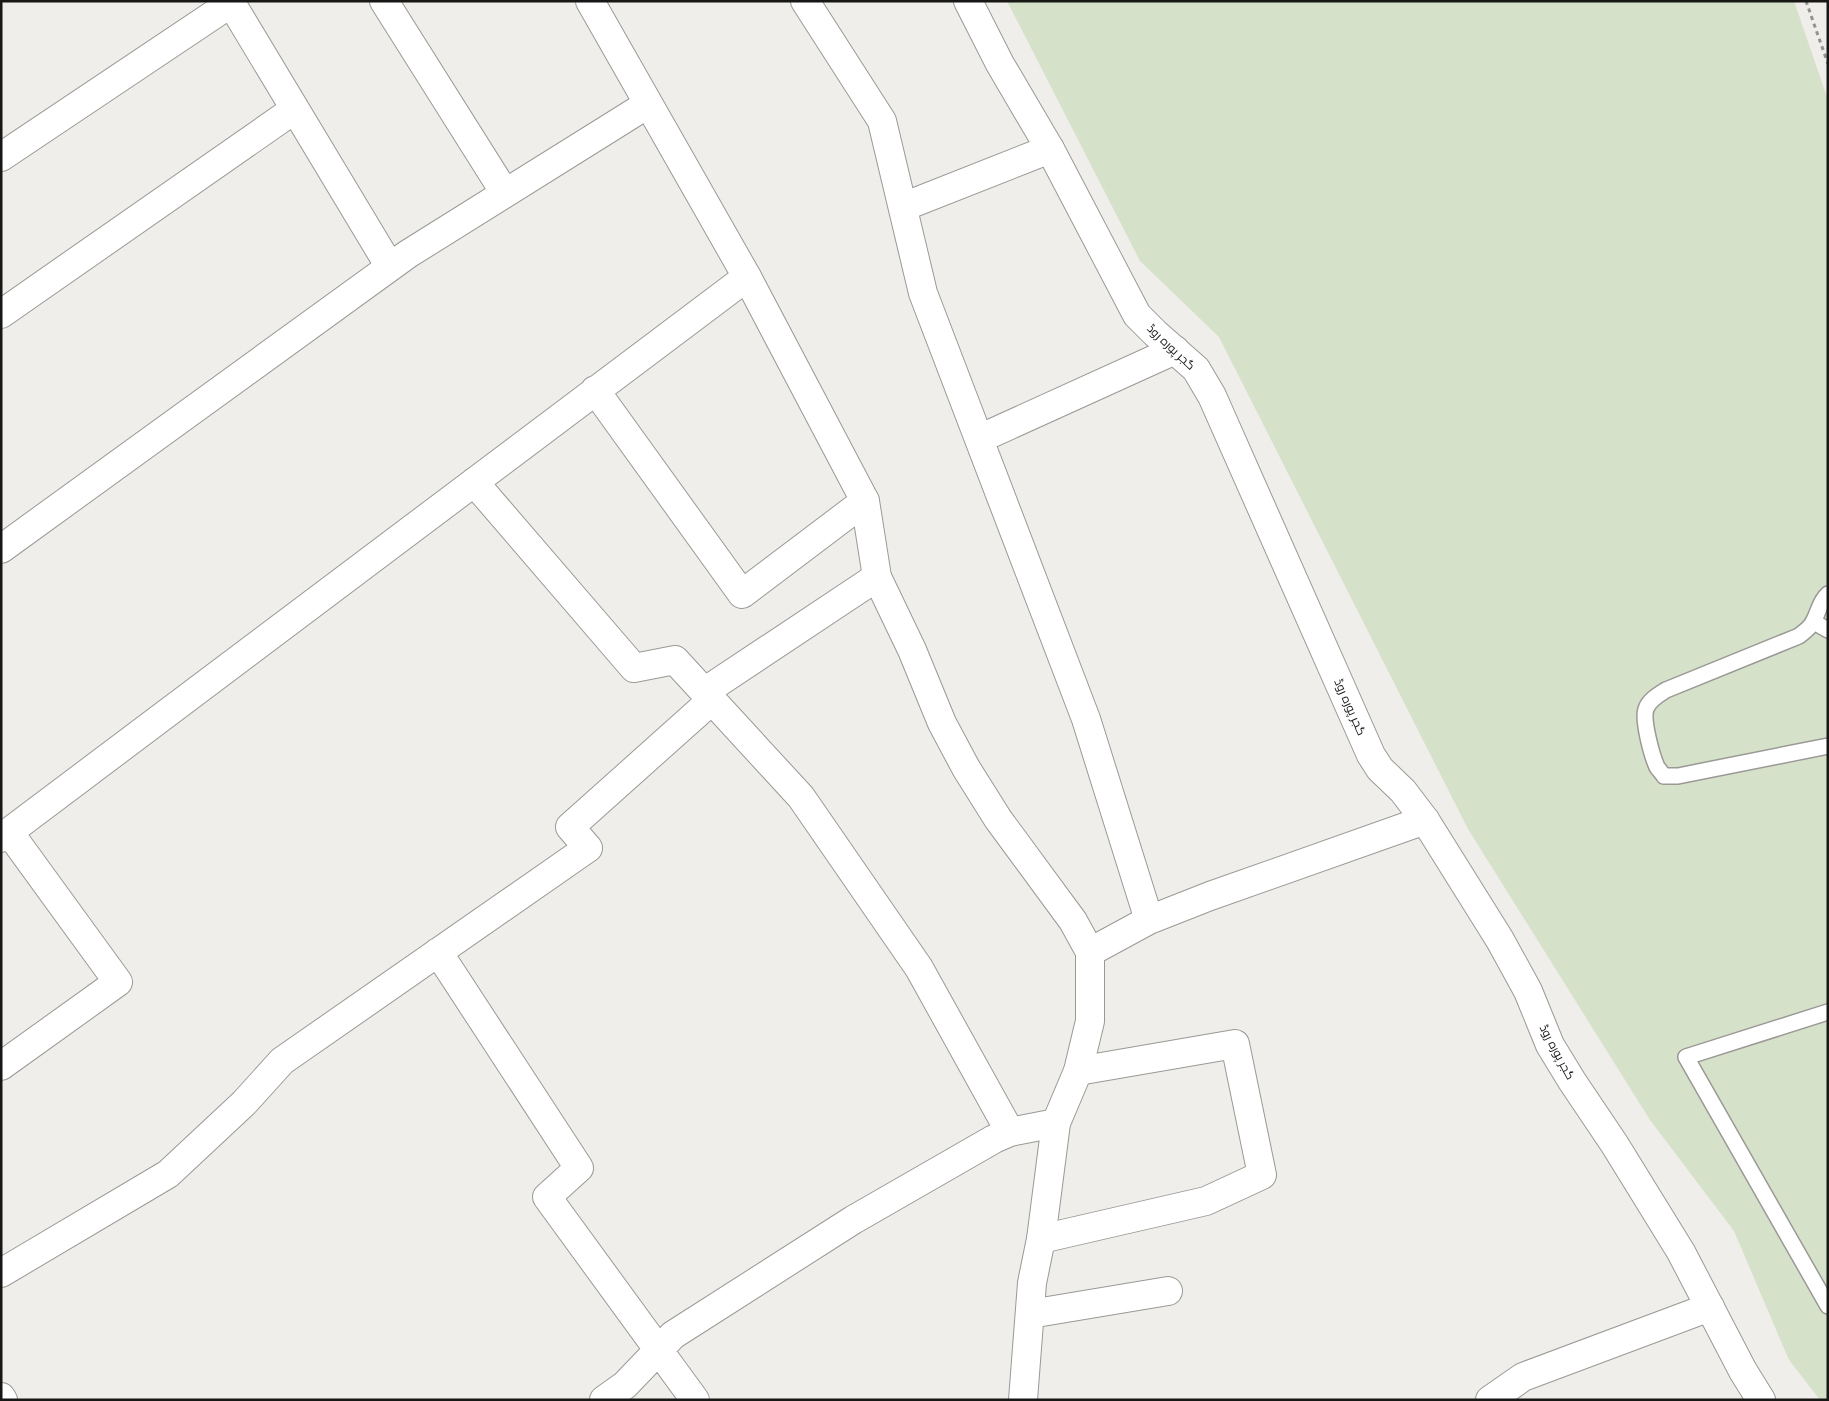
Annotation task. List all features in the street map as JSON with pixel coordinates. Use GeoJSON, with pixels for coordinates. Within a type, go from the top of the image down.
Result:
{"type":"FeatureCollection","features":[{"type":"Feature","properties":{"kind":"street"},"geometry":{"type":"LineString","coordinates":[[384,1],[505,194]]}},
{"type":"Feature","properties":{"kind":"street"},"geometry":{"type":"LineString","coordinates":[[590,1],[747,278],[865,501],[878,577],[912,650],[942,724],[966,768],[998,819],[1073,921],[1090,952],[1090,1021],[1078,1070],[1056,1123],[1041,1239],[1032,1284],[1023,1400]]}},
{"type":"Feature","properties":{"kind":"street"},"geometry":{"type":"LineString","coordinates":[[804,1],[882,121],[923,294],[1086,719],[1149,920]]}},
{"type":"Feature","properties":{"kind":"street","name":"گجر پورہ روڈ"},"geometry":{"type":"LineString","coordinates":[[968,1],[1000,64],[1050,150],[1137,315],[1196,369],[1212,396],[1371,755],[1380,769],[1403,791],[1425,820],[1500,940],[1528,991],[1550,1044],[1682,1252],[1743,1371],[1761,1400]]}},
{"type":"Feature","properties":{"kind":"street"},"geometry":{"type":"LineString","coordinates":[[1,156],[230,2],[390,267]]}},
{"type":"Feature","properties":{"kind":"street"},"geometry":{"type":"LineString","coordinates":[[1,549],[390,267],[648,104]]}},
{"type":"Feature","properties":{"kind":"street"},"geometry":{"type":"LineString","coordinates":[[1,314],[295,109]]}},
{"type":"Feature","properties":{"kind":"street"},"geometry":{"type":"LineString","coordinates":[[902,207],[1050,150]]}},
{"type":"Feature","properties":{"kind":"street"},"geometry":{"type":"LineString","coordinates":[[1,1066],[118,982],[5,835],[595,390],[747,278]]}},
{"type":"Feature","properties":{"kind":"street"},"geometry":{"type":"LineString","coordinates":[[979,439],[1175,350]]}},
{"type":"Feature","properties":{"kind":"street"},"geometry":{"type":"LineString","coordinates":[[595,390],[742,594],[865,501]]}},
{"type":"Feature","properties":{"kind":"street"},"geometry":{"type":"LineString","coordinates":[[474,482],[634,668],[675,660],[800,796],[919,968],[1010,1132]]}},
{"type":"Feature","properties":{"kind":"street"},"geometry":{"type":"LineString","coordinates":[[1,1273],[168,1174],[244,1103],[282,1061],[588,848],[570,827],[708,696],[878,577]]}},
{"type":"Feature","properties":{"kind":"street"},"geometry":{"type":"LineString","coordinates":[[1090,952],[1149,920],[1425,820]]}},
{"type":"Feature","properties":{"kind":"street"},"geometry":{"type":"LineString","coordinates":[[438,952],[579,1168],[547,1196],[695,1400]]}},
{"type":"Feature","properties":{"kind":"street"},"geometry":{"type":"LineString","coordinates":[[1041,1239],[1206,1201],[1262,1175],[1235,1044],[1078,1070]]}},
{"type":"Feature","properties":{"kind":"street"},"geometry":{"type":"LineString","coordinates":[[604,1400],[625,1385],[673,1335],[853,1220],[994,1138],[1010,1132],[1056,1123]]}},
{"type":"Feature","properties":{"kind":"street"},"geometry":{"type":"LineString","coordinates":[[1030,1314],[1168,1291]]}},
{"type":"Feature","properties":{"kind":"street"},"geometry":{"type":"LineString","coordinates":[[1490,1400],[1522,1377],[1710,1307]]}},
{"type":"Feature","properties":{"kind":"lane"},"geometry":{"type":"LineString","coordinates":[[1828,594],[1820,604],[1814,622],[1799,636],[1666,690],[1654,697],[1646,708],[1645,719],[1653,756],[1657,768],[1664,776],[1678,776],[1828,746]]}},
{"type":"Feature","properties":{"kind":"lane"},"geometry":{"type":"LineString","coordinates":[[1814,622],[1828,630]]}},
{"type":"Feature","properties":{"kind":"lane"},"geometry":{"type":"LineString","coordinates":[[1828,1012],[1686,1057],[1828,1306]]}},
{"type":"Feature","properties":{"kind":"path"},"geometry":{"type":"LineString","coordinates":[[1806,1],[1828,64]]}},
{"type":"Feature","properties":{"kind":"green space"},"geometry":{"type":"Polygon","coordinates":[[[1007,1],[1794,1],[1828,100],[1828,1400],[1820,1400],[1789,1360],[1734,1231],[1650,1120],[1468,829],[1219,337],[1140,261],[1007,1]]]}}]}
